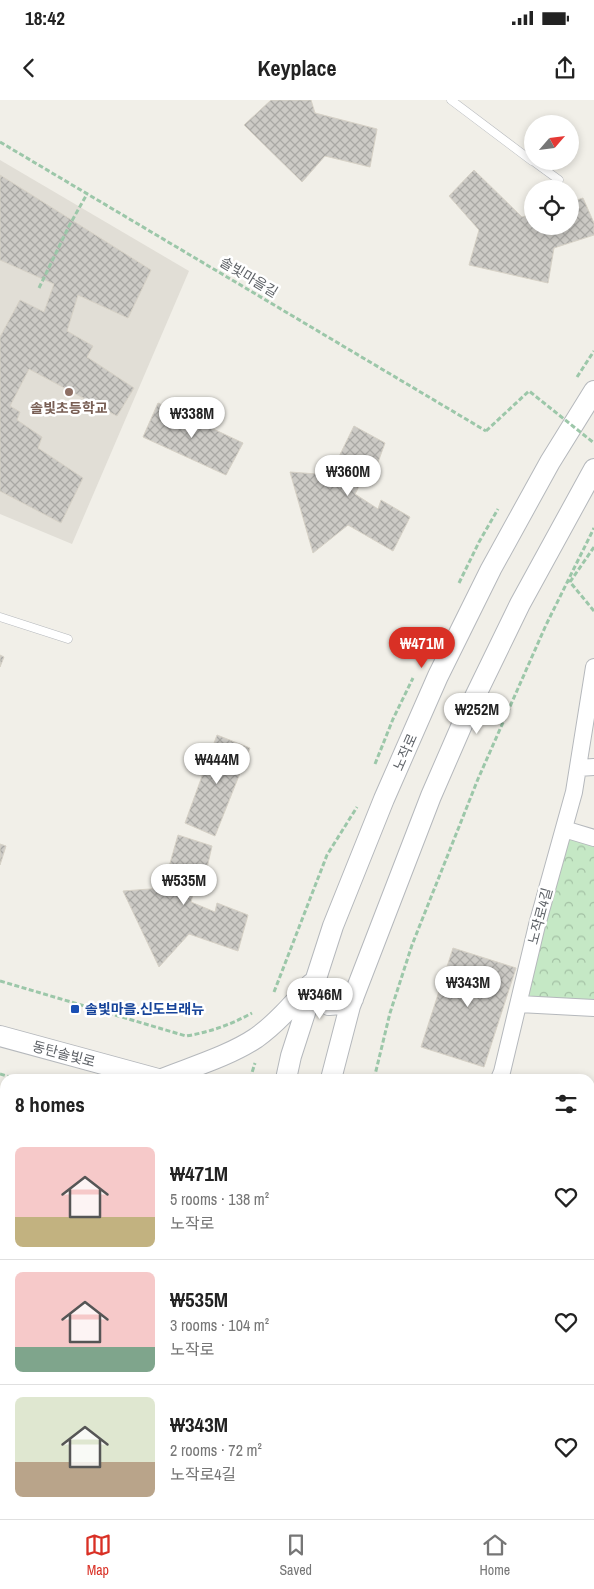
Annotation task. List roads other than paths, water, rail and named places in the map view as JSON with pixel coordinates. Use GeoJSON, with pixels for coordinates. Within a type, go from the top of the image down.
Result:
{"type":"FeatureCollection","features":[{"type":"Feature","properties":{"kind":"street","name":"노작로"},"geometry":{"type":"LineString","coordinates":[[287,1074],[291,1056],[333,926],[374,824],[438,676],[491,569],[550,462],[594,391]]}},
{"type":"Feature","properties":{"kind":"street"},"geometry":{"type":"LineString","coordinates":[[332,1074],[353,999],[430,796],[468,711],[520,604],[594,469]]}},
{"type":"Feature","properties":{"kind":"street","name":"노작로4길"},"geometry":{"type":"LineString","coordinates":[[501,1074],[537,926],[574,792],[586,768],[594,667]]}},
{"type":"Feature","properties":{"kind":"street"},"geometry":{"type":"LineString","coordinates":[[564,829],[594,838]]}},
{"type":"Feature","properties":{"kind":"street"},"geometry":{"type":"LineString","coordinates":[[316,979],[321,996],[329,1005],[341,1004],[353,999]]}},
{"type":"Feature","properties":{"kind":"street"},"geometry":{"type":"LineString","coordinates":[[174,1074],[236,1049],[257,1037],[284,1013],[316,979]]}},
{"type":"Feature","properties":{"kind":"street"},"geometry":{"type":"LineString","coordinates":[[518,1004],[594,1008]]}},
{"type":"Feature","properties":{"kind":"street","name":"동탄솔빛로"},"geometry":{"type":"LineString","coordinates":[[0,1036],[140,1074]]}},
{"type":"Feature","properties":{"kind":"lane"},"geometry":{"type":"LineString","coordinates":[[451,100],[524,154]]}},
{"type":"Feature","properties":{"kind":"lane"},"geometry":{"type":"LineString","coordinates":[[545,170],[559,180]]}},
{"type":"Feature","properties":{"kind":"lane"},"geometry":{"type":"LineString","coordinates":[[0,617],[68,639]]}},
{"type":"Feature","properties":{"kind":"place","name":"솔빛초등학교"},"geometry":{"type":"Point","coordinates":[69,392]}},
{"type":"Feature","properties":{"kind":"place","name":"솔빛마을.신도브래뉴"},"geometry":{"type":"Point","coordinates":[75,1009]}}]}
